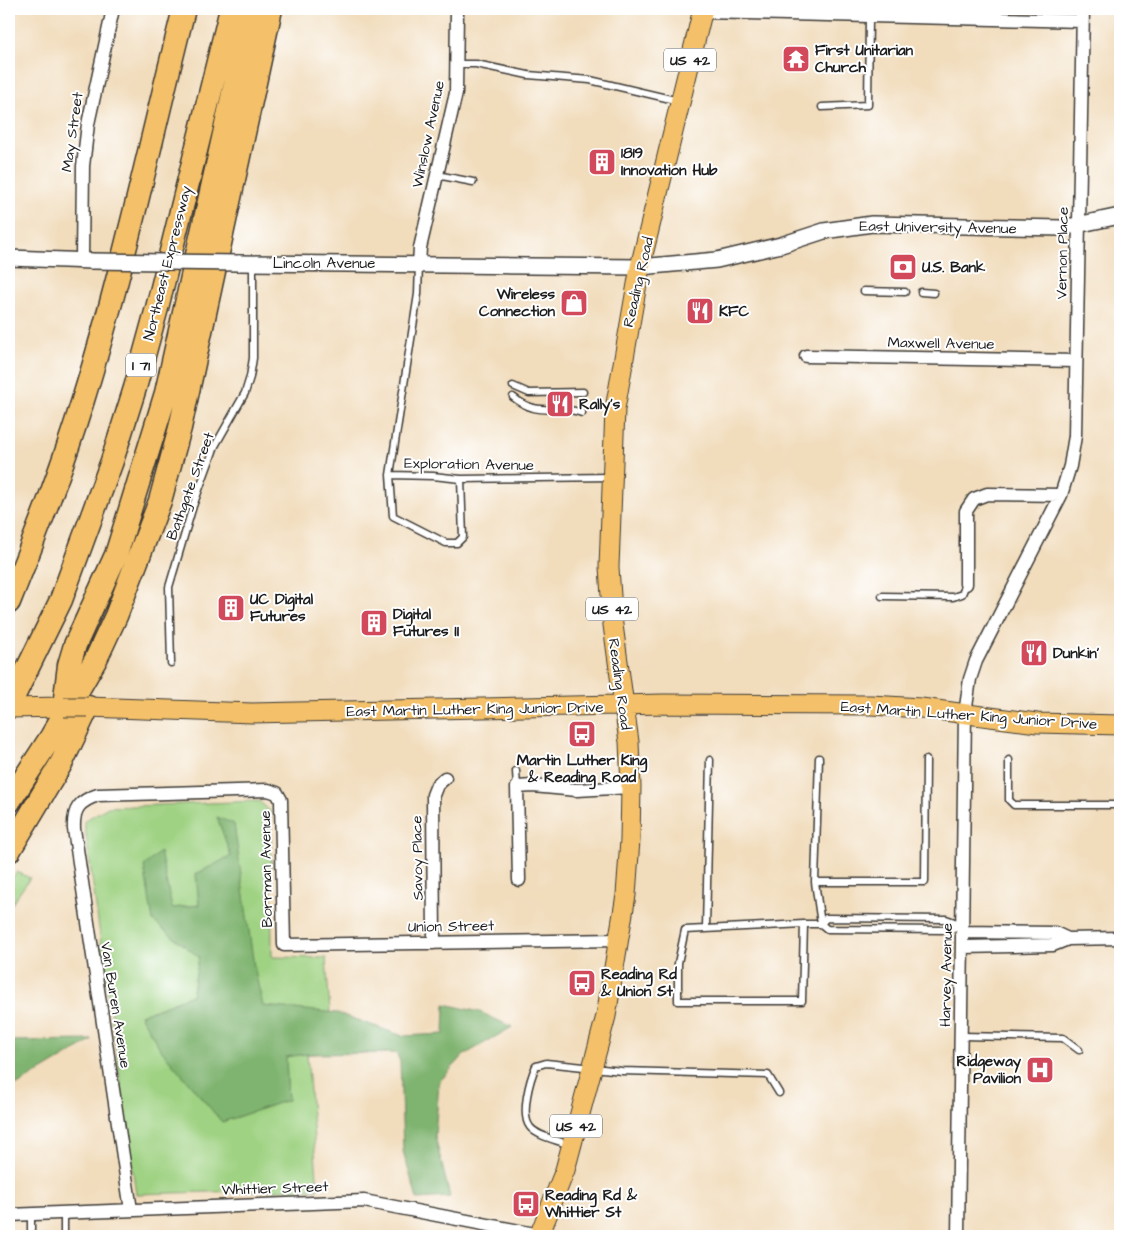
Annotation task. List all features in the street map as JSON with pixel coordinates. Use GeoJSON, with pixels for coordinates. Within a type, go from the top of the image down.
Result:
{"type":"FeatureCollection","features":[{"type":"Feature","properties":{"kind":"highway"},"geometry":{"type":"LineString","coordinates":[[9,602],[48,506],[84,400],[184,9]]}},
{"type":"Feature","properties":{"kind":"highway","name":"Northeast Expressway"},"geometry":{"type":"LineString","coordinates":[[9,707],[61,600],[96,510],[115,452],[157,308],[231,9]]}},
{"type":"Feature","properties":{"kind":"highway"},"geometry":{"type":"LineString","coordinates":[[64,707],[69,665],[75,645],[116,554],[166,393],[252,9]]}},
{"type":"Feature","properties":{"kind":"highway"},"geometry":{"type":"LineString","coordinates":[[9,802],[51,737],[96,659],[116,616],[160,501],[184,410],[271,9]]}},
{"type":"Feature","properties":{"kind":"highway"},"geometry":{"type":"LineString","coordinates":[[9,851],[95,708]]}},
{"type":"Feature","properties":{"kind":"main road","name":"Reading Road"},"geometry":{"type":"LineString","coordinates":[[539,1236],[565,1170],[606,1016],[619,940],[628,872],[631,787],[629,742],[613,626],[609,567],[611,477],[617,393],[640,267],[702,10]]}},
{"type":"Feature","properties":{"kind":"main road","name":"East Martin Luther King Junior Drive"},"geometry":{"type":"LineString","coordinates":[[9,707],[252,713],[623,706],[872,704],[1037,723],[1120,726]]}},
{"type":"Feature","properties":{"kind":"street","name":"May Street"},"geometry":{"type":"LineString","coordinates":[[87,261],[83,166],[88,124],[113,9]]}},
{"type":"Feature","properties":{"kind":"street","name":"Winslow Avenue"},"geometry":{"type":"LineString","coordinates":[[419,264],[420,248],[456,93],[456,9]]}},
{"type":"Feature","properties":{"kind":"street"},"geometry":{"type":"LineString","coordinates":[[702,10],[869,17],[901,13],[1083,15]]}},
{"type":"Feature","properties":{"kind":"street","name":"Vernon Place"},"geometry":{"type":"LineString","coordinates":[[965,714],[970,679],[983,646],[1061,495],[1070,466],[1076,436],[1075,361],[1083,15]]}},
{"type":"Feature","properties":{"kind":"street","name":"East University Avenue"},"geometry":{"type":"LineString","coordinates":[[640,267],[735,257],[848,226],[872,224],[1062,228],[1120,216]]}},
{"type":"Feature","properties":{"kind":"street","name":"Lincoln Avenue"},"geometry":{"type":"LineString","coordinates":[[9,258],[87,261],[640,267]]}},
{"type":"Feature","properties":{"kind":"street","name":"Maxwell Avenue"},"geometry":{"type":"LineString","coordinates":[[806,356],[1075,361]]}},
{"type":"Feature","properties":{"kind":"street"},"geometry":{"type":"LineString","coordinates":[[966,584],[966,511],[974,499],[987,494],[1061,495]]}},
{"type":"Feature","properties":{"kind":"street","name":"Harvey Avenue"},"geometry":{"type":"LineString","coordinates":[[958,1236],[965,714]]}},
{"type":"Feature","properties":{"kind":"street","name":"Savoy Place"},"geometry":{"type":"LineString","coordinates":[[434,943],[433,795],[437,785],[444,778]]}},
{"type":"Feature","properties":{"kind":"street"},"geometry":{"type":"LineString","coordinates":[[519,880],[517,787],[534,786],[577,790],[631,787]]}},
{"type":"Feature","properties":{"kind":"street","name":"Borrman Avenue"},"geometry":{"type":"LineString","coordinates":[[77,806],[85,799],[98,795],[268,790],[277,793],[281,800],[284,945]]}},
{"type":"Feature","properties":{"kind":"street","name":"Van Buren Avenue"},"geometry":{"type":"LineString","coordinates":[[77,806],[73,817],[74,829],[130,1210]]}},
{"type":"Feature","properties":{"kind":"street"},"geometry":{"type":"LineString","coordinates":[[963,929],[1055,933],[1068,938],[1120,938]]}},
{"type":"Feature","properties":{"kind":"street"},"geometry":{"type":"LineString","coordinates":[[963,946],[1053,945],[1068,938]]}},
{"type":"Feature","properties":{"kind":"street","name":"Union Street"},"geometry":{"type":"LineString","coordinates":[[284,945],[619,940]]}},
{"type":"Feature","properties":{"kind":"street","name":"Whittier Street"},"geometry":{"type":"LineString","coordinates":[[9,1215],[364,1201],[539,1236]]}},
{"type":"Feature","properties":{"kind":"lane"},"geometry":{"type":"LineString","coordinates":[[822,107],[868,106],[869,17]]}},
{"type":"Feature","properties":{"kind":"lane"},"geometry":{"type":"LineString","coordinates":[[456,64],[476,64],[528,75],[590,80],[680,101]]}},
{"type":"Feature","properties":{"kind":"lane"},"geometry":{"type":"LineString","coordinates":[[437,175],[474,182]]}},
{"type":"Feature","properties":{"kind":"lane","name":"Bathgate Street"},"geometry":{"type":"LineString","coordinates":[[171,663],[170,587],[193,506],[215,446],[246,393],[250,377],[253,358],[245,263]]}},
{"type":"Feature","properties":{"kind":"lane","name":"Exploration Avenue"},"geometry":{"type":"LineString","coordinates":[[419,264],[418,294],[390,475],[432,476],[461,480],[611,477]]}},
{"type":"Feature","properties":{"kind":"lane"},"geometry":{"type":"LineString","coordinates":[[864,291],[905,292]]}},
{"type":"Feature","properties":{"kind":"lane"},"geometry":{"type":"LineString","coordinates":[[921,292],[934,293]]}},
{"type":"Feature","properties":{"kind":"lane"},"geometry":{"type":"LineString","coordinates":[[513,386],[529,393],[583,392]]}},
{"type":"Feature","properties":{"kind":"lane"},"geometry":{"type":"LineString","coordinates":[[513,397],[527,408],[574,410],[582,413]]}},
{"type":"Feature","properties":{"kind":"lane"},"geometry":{"type":"LineString","coordinates":[[390,475],[393,516],[446,543],[457,544],[463,537],[461,480]]}},
{"type":"Feature","properties":{"kind":"lane"},"geometry":{"type":"LineString","coordinates":[[882,596],[953,597],[962,594],[966,584]]}},
{"type":"Feature","properties":{"kind":"lane"},"geometry":{"type":"LineString","coordinates":[[819,758],[815,882],[821,924]]}},
{"type":"Feature","properties":{"kind":"lane"},"geometry":{"type":"LineString","coordinates":[[706,927],[710,760]]}},
{"type":"Feature","properties":{"kind":"lane"},"geometry":{"type":"LineString","coordinates":[[815,882],[925,882],[926,760]]}},
{"type":"Feature","properties":{"kind":"lane"},"geometry":{"type":"LineString","coordinates":[[1008,760],[1009,800],[1014,805],[1120,805]]}},
{"type":"Feature","properties":{"kind":"lane"},"geometry":{"type":"LineString","coordinates":[[516,771],[517,787]]}},
{"type":"Feature","properties":{"kind":"lane"},"geometry":{"type":"LineString","coordinates":[[821,924],[826,918],[946,919],[963,929]]}},
{"type":"Feature","properties":{"kind":"lane"},"geometry":{"type":"LineString","coordinates":[[804,924],[802,1001],[678,1001],[678,963],[685,930],[706,927],[804,924],[821,924],[827,929],[963,929]]}},
{"type":"Feature","properties":{"kind":"lane"},"geometry":{"type":"LineString","coordinates":[[962,1036],[1063,1038],[1079,1050]]}},
{"type":"Feature","properties":{"kind":"lane"},"geometry":{"type":"LineString","coordinates":[[571,1145],[530,1128],[526,1120],[526,1099],[532,1074],[536,1066],[546,1063],[592,1070],[768,1075],[779,1094]]}},
{"type":"Feature","properties":{"kind":"lane"},"geometry":{"type":"LineString","coordinates":[[64,1213],[64,1236]]}},
{"type":"Feature","properties":{"kind":"lane"},"geometry":{"type":"LineString","coordinates":[[31,1214],[31,1236]]}},
{"type":"Feature","properties":{"kind":"green space"},"geometry":{"type":"Polygon","coordinates":[[[259,801],[271,812],[272,957],[326,958],[333,1053],[307,1054],[318,1189],[136,1194],[84,821],[108,807],[259,801]]]}},
{"type":"Feature","properties":{"kind":"green space"},"geometry":{"type":"Polygon","coordinates":[[[217,817],[234,824],[254,967],[263,1006],[337,1013],[403,1036],[444,1034],[445,1004],[480,1012],[512,1027],[464,1055],[439,1082],[435,1136],[450,1197],[417,1199],[403,1151],[400,1061],[396,1053],[307,1054],[286,1057],[288,1100],[222,1122],[161,1050],[140,1015],[192,995],[199,957],[153,921],[144,866],[160,852],[172,908],[199,905],[196,874],[231,856],[217,817]]]}},
{"type":"Feature","properties":{"kind":"green space"},"geometry":{"type":"Polygon","coordinates":[[[17,872],[30,878],[9,908],[9,882],[17,872]]]}},
{"type":"Feature","properties":{"kind":"green space"},"geometry":{"type":"Polygon","coordinates":[[[93,1040],[9,1090],[9,1041],[93,1040]]]}},
{"type":"Feature","properties":{"kind":"place","name":"First Unitarian Church"},"geometry":{"type":"Point","coordinates":[796,59]}},
{"type":"Feature","properties":{"kind":"place","name":"1819 Innovation Hub"},"geometry":{"type":"Point","coordinates":[602,162]}},
{"type":"Feature","properties":{"kind":"place","name":"U.S. Bank"},"geometry":{"type":"Point","coordinates":[903,267]}},
{"type":"Feature","properties":{"kind":"place","name":"Wireless Connection"},"geometry":{"type":"Point","coordinates":[574,303]}},
{"type":"Feature","properties":{"kind":"place","name":"KFC"},"geometry":{"type":"Point","coordinates":[700,311]}},
{"type":"Feature","properties":{"kind":"place","name":"Rally's"},"geometry":{"type":"Point","coordinates":[560,404]}},
{"type":"Feature","properties":{"kind":"place","name":"UC Digital Futures"},"geometry":{"type":"Point","coordinates":[231,608]}},
{"type":"Feature","properties":{"kind":"place","name":"Digital Futures II"},"geometry":{"type":"Point","coordinates":[374,623]}},
{"type":"Feature","properties":{"kind":"place","name":"Dunkin'"},"geometry":{"type":"Point","coordinates":[1034,653]}},
{"type":"Feature","properties":{"kind":"place","name":"Martin Luther King & Reading Road"},"geometry":{"type":"Point","coordinates":[582,734]}},
{"type":"Feature","properties":{"kind":"place","name":"Reading Rd & Union St"},"geometry":{"type":"Point","coordinates":[582,983]}},
{"type":"Feature","properties":{"kind":"place","name":"Ridgeway Pavilion"},"geometry":{"type":"Point","coordinates":[1040,1070]}},
{"type":"Feature","properties":{"kind":"place","name":"Reading Rd & Whittier St"},"geometry":{"type":"Point","coordinates":[526,1204]}}]}
